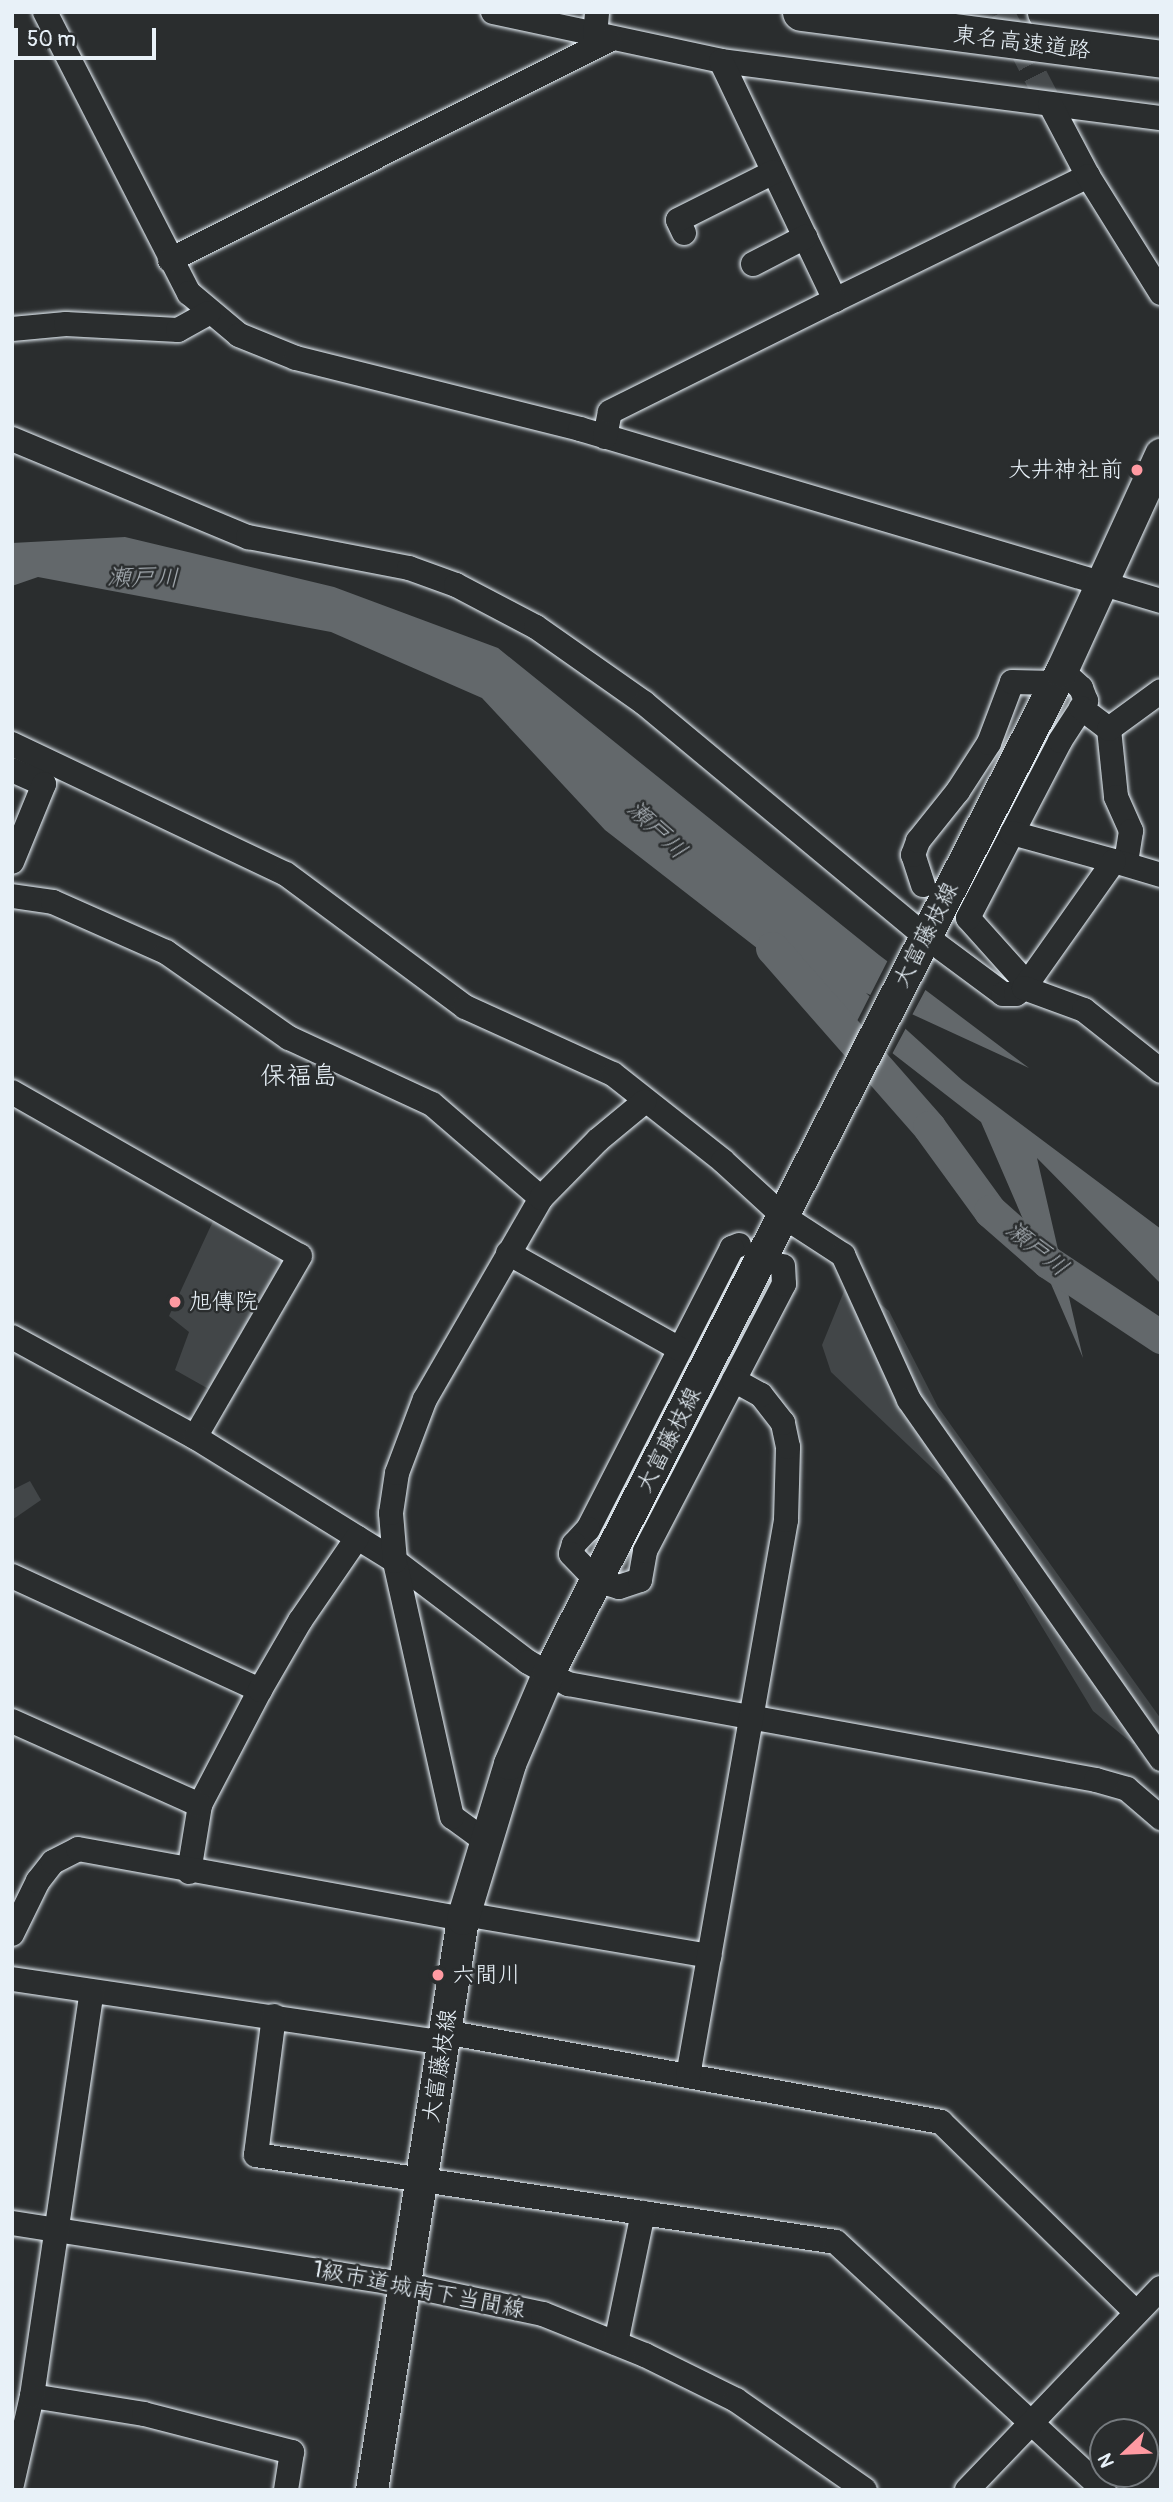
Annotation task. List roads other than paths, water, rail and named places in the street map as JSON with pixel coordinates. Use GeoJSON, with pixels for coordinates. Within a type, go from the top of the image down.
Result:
{"type":"FeatureCollection","features":[{"type":"Feature","properties":{"kind":"highway","name":"東名高速道路"},"geometry":{"type":"LineString","coordinates":[[801,12],[1161,59]]}},
{"type":"Feature","properties":{"kind":"highway","name":"東名高速道路"},"geometry":{"type":"LineString","coordinates":[[1046,12],[1161,22]]}},
{"type":"Feature","properties":{"kind":"main road","name":"大富藤枝線"},"geometry":{"type":"LineString","coordinates":[[372,2490],[463,1916],[484,1840],[510,1764],[548,1675],[1059,677],[1099,583],[1161,455]]}},
{"type":"Feature","properties":{"kind":"street"},"geometry":{"type":"LineString","coordinates":[[45,12],[189,293],[209,313],[239,335],[285,355],[605,437],[1161,601]]}},
{"type":"Feature","properties":{"kind":"street"},"geometry":{"type":"LineString","coordinates":[[494,12],[600,29],[721,61],[1161,118]]}},
{"type":"Feature","properties":{"kind":"street"},"geometry":{"type":"LineString","coordinates":[[170,260],[600,29]]}},
{"type":"Feature","properties":{"kind":"street"},"geometry":{"type":"LineString","coordinates":[[721,61],[835,300]]}},
{"type":"Feature","properties":{"kind":"street"},"geometry":{"type":"LineString","coordinates":[[1050,104],[1088,176],[1161,293]]}},
{"type":"Feature","properties":{"kind":"street"},"geometry":{"type":"LineString","coordinates":[[684,233],[678,220],[774,172]]}},
{"type":"Feature","properties":{"kind":"street"},"geometry":{"type":"LineString","coordinates":[[605,437],[610,412],[1088,176]]}},
{"type":"Feature","properties":{"kind":"street"},"geometry":{"type":"LineString","coordinates":[[753,264],[805,237]]}},
{"type":"Feature","properties":{"kind":"street"},"geometry":{"type":"LineString","coordinates":[[12,329],[66,324],[178,330],[209,313]]}},
{"type":"Feature","properties":{"kind":"street"},"geometry":{"type":"LineString","coordinates":[[12,439],[248,537],[409,568],[456,585],[536,627],[644,703],[921,944],[1003,994],[1016,994],[1024,988],[1120,863],[1131,831],[1116,797],[1110,729],[1081,708]]}},
{"type":"Feature","properties":{"kind":"street"},"geometry":{"type":"LineString","coordinates":[[923,885],[914,869],[918,841],[958,791],[989,743],[1012,682],[1059,677],[1081,688],[1086,701],[968,918],[985,942],[1015,968],[1024,988],[1084,1010],[1161,1071]]}},
{"type":"Feature","properties":{"kind":"street"},"geometry":{"type":"LineString","coordinates":[[1110,729],[1161,691]]}},
{"type":"Feature","properties":{"kind":"street"},"geometry":{"type":"LineString","coordinates":[[12,744],[286,874],[466,1007],[612,1074],[644,1102],[787,1209],[843,1255],[909,1400],[1161,1759]]}},
{"type":"Feature","properties":{"kind":"street"},"geometry":{"type":"LineString","coordinates":[[12,771],[44,784],[12,862]]}},
{"type":"Feature","properties":{"kind":"street"},"geometry":{"type":"LineString","coordinates":[[1012,833],[1161,874]]}},
{"type":"Feature","properties":{"kind":"street"},"geometry":{"type":"LineString","coordinates":[[12,895],[53,902],[166,952],[289,1038],[432,1104],[541,1198]]}},
{"type":"Feature","properties":{"kind":"street"},"geometry":{"type":"LineString","coordinates":[[12,1093],[300,1256],[195,1437]]}},
{"type":"Feature","properties":{"kind":"street"},"geometry":{"type":"LineString","coordinates":[[484,1840],[452,1816],[395,1561],[391,1513],[397,1473],[425,1399],[541,1198],[597,1140],[644,1102]]}},
{"type":"Feature","properties":{"kind":"street"},"geometry":{"type":"LineString","coordinates":[[739,1245],[732,1248],[588,1529],[573,1544],[571,1554],[596,1580],[619,1587],[640,1580],[645,1551],[784,1284],[783,1266]]}},
{"type":"Feature","properties":{"kind":"street"},"geometry":{"type":"LineString","coordinates":[[508,1253],[680,1349]]}},
{"type":"Feature","properties":{"kind":"street"},"geometry":{"type":"LineString","coordinates":[[12,1337],[195,1437],[395,1561],[548,1675],[568,1684],[750,1720],[1096,1780],[1127,1788],[1161,1818]]}},
{"type":"Feature","properties":{"kind":"street"},"geometry":{"type":"LineString","coordinates":[[688,2076],[786,1520],[788,1447],[775,1408],[734,1381]]}},
{"type":"Feature","properties":{"kind":"street"},"geometry":{"type":"LineString","coordinates":[[189,1872],[200,1805],[260,1690],[300,1621],[357,1538]]}},
{"type":"Feature","properties":{"kind":"street"},"geometry":{"type":"LineString","coordinates":[[12,1576],[260,1690]]}},
{"type":"Feature","properties":{"kind":"street"},"geometry":{"type":"LineString","coordinates":[[12,1721],[200,1805]]}},
{"type":"Feature","properties":{"kind":"street"},"geometry":{"type":"LineString","coordinates":[[12,1934],[38,1881],[64,1853],[78,1849],[189,1872],[709,1956]]}},
{"type":"Feature","properties":{"kind":"street"},"geometry":{"type":"LineString","coordinates":[[12,1979],[274,2017],[444,2037],[688,2076],[941,2122],[1136,2312]]}},
{"type":"Feature","properties":{"kind":"street"},"geometry":{"type":"LineString","coordinates":[[12,2484],[32,2396],[92,1992]]}},
{"type":"Feature","properties":{"kind":"street"},"geometry":{"type":"LineString","coordinates":[[274,2017],[256,2155],[836,2242],[1104,2490]]}},
{"type":"Feature","properties":{"kind":"street"},"geometry":{"type":"LineString","coordinates":[[616,2343],[643,2213]]}},
{"type":"Feature","properties":{"kind":"street","name":"1級市道城南下当間線"},"geometry":{"type":"LineString","coordinates":[[12,2223],[406,2285],[543,2314],[616,2343],[736,2400],[865,2490]]}},
{"type":"Feature","properties":{"kind":"street"},"geometry":{"type":"LineString","coordinates":[[967,2490],[1161,2288]]}},
{"type":"Feature","properties":{"kind":"street"},"geometry":{"type":"LineString","coordinates":[[32,2396],[144,2414],[292,2452],[286,2490]]}},
{"type":"Feature","properties":{"kind":"water"},"geometry":{"type":"Polygon","coordinates":[[[125,537],[334,587],[498,648],[879,955],[1029,1068],[866,993],[962,1080],[1161,1229],[1161,1284],[1037,1158],[1083,1358],[981,1122],[605,830],[482,698],[331,632],[38,577],[12,586],[12,543],[125,537]]]}},
{"type":"Feature","properties":{"kind":"waterway","name":"瀬戸川"},"geometry":{"type":"LineString","coordinates":[[772,948],[929,1127],[990,1211],[1048,1262],[1161,1337]]}},
{"type":"Feature","properties":{"kind":"tunnel"},"geometry":{"type":"LineString","coordinates":[[1002,12],[1050,104]]}},
{"type":"Feature","properties":{"kind":"place","name":"大井神社前"},"geometry":{"type":"Point","coordinates":[1137,470]}},
{"type":"Feature","properties":{"kind":"place","name":"旭傳院"},"geometry":{"type":"Point","coordinates":[175,1302]}},
{"type":"Feature","properties":{"kind":"place","name":"六間川"},"geometry":{"type":"Point","coordinates":[438,1975]}},
{"type":"Feature","properties":{"kind":"district","name":"保福島"},"geometry":{"type":"Point","coordinates":[299,1077]}}]}
